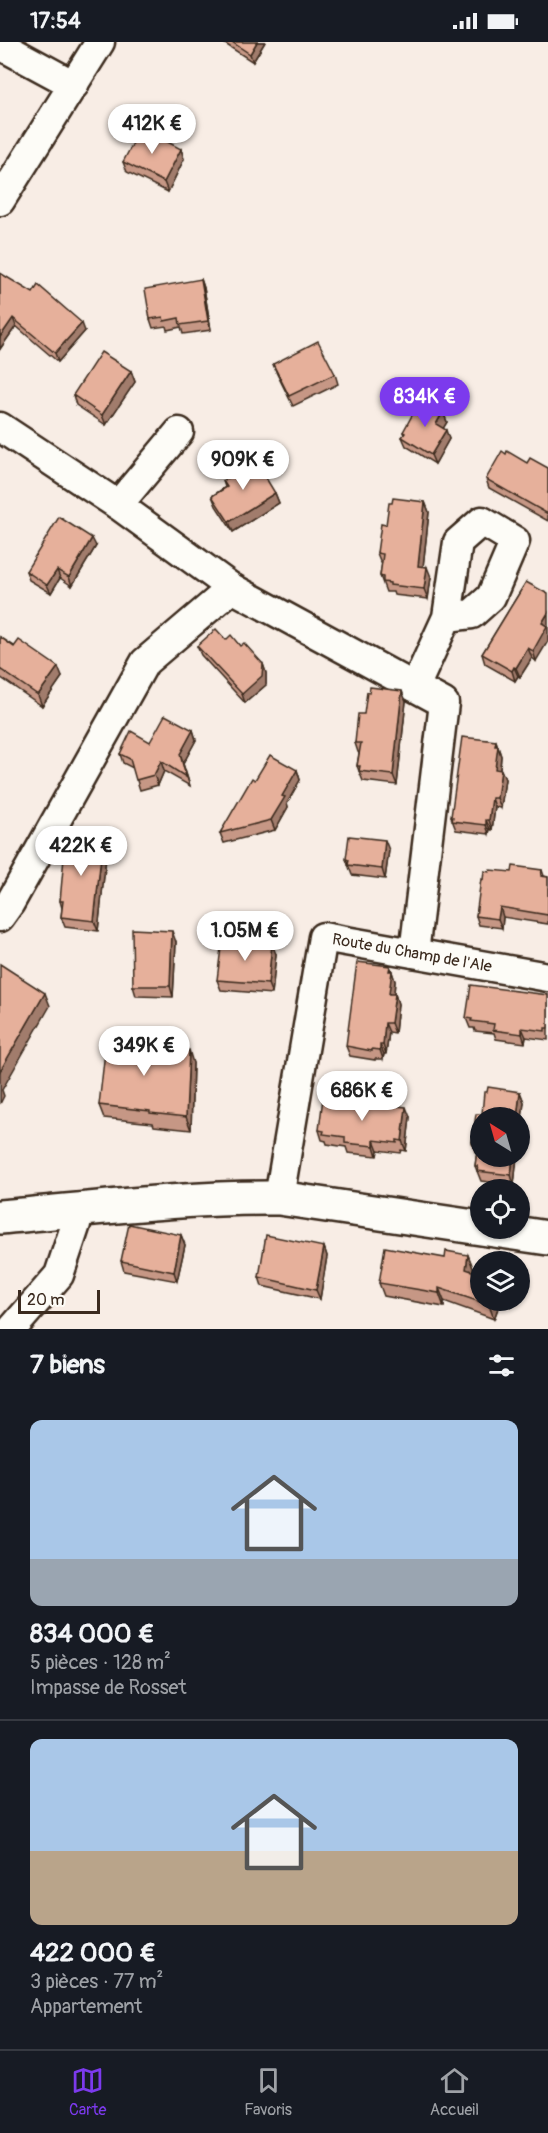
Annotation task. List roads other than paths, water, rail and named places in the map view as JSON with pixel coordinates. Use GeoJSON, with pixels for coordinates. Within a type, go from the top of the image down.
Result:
{"type":"FeatureCollection","features":[{"type":"Feature","properties":{"kind":"street"},"geometry":{"type":"LineString","coordinates":[[0,201],[99,42]]}},
{"type":"Feature","properties":{"kind":"street"},"geometry":{"type":"LineString","coordinates":[[0,45],[74,85]]}},
{"type":"Feature","properties":{"kind":"street"},"geometry":{"type":"LineString","coordinates":[[0,427],[118,505],[232,588],[444,703],[414,953]]}},
{"type":"Feature","properties":{"kind":"street"},"geometry":{"type":"LineString","coordinates":[[118,505],[179,432]]}},
{"type":"Feature","properties":{"kind":"street"},"geometry":{"type":"LineString","coordinates":[[0,917],[10,903],[144,662],[232,588]]}},
{"type":"Feature","properties":{"kind":"street"},"geometry":{"type":"LineString","coordinates":[[415,687],[447,617]]}},
{"type":"Feature","properties":{"kind":"street","name":"Route du Champ de l'Ale"},"geometry":{"type":"LineString","coordinates":[[279,1198],[323,937],[548,977]]}},
{"type":"Feature","properties":{"kind":"street"},"geometry":{"type":"LineString","coordinates":[[0,1217],[134,1204],[245,1197],[279,1198],[548,1238]]}},
{"type":"Feature","properties":{"kind":"street"},"geometry":{"type":"LineString","coordinates":[[12,1329],[59,1275],[78,1211]]}}]}
